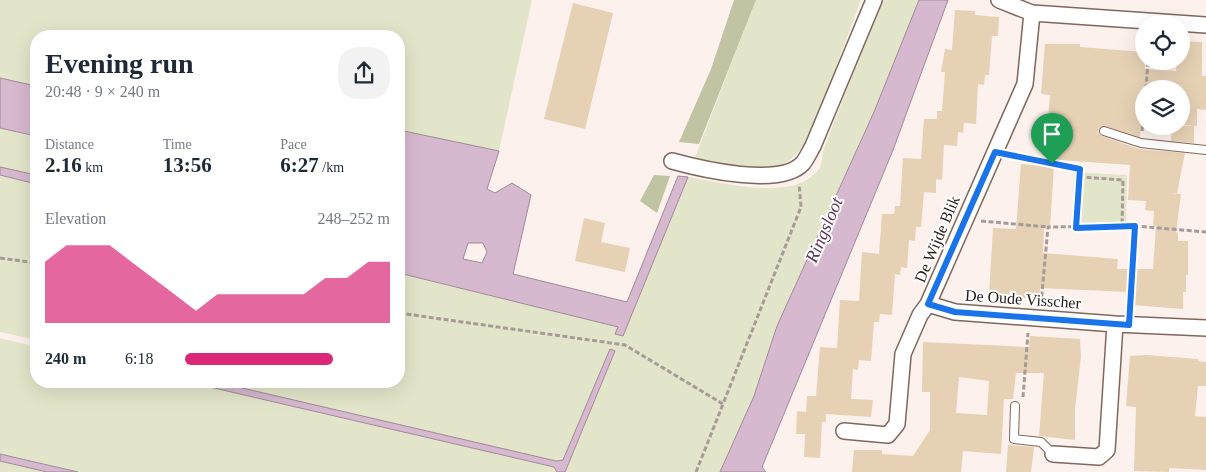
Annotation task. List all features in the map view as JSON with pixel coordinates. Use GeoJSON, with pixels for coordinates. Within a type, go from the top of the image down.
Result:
{"type":"FeatureCollection","features":[{"type":"Feature","properties":{"kind":"street"},"geometry":{"type":"LineString","coordinates":[[672,161],[693,167],[749,176],[777,175],[802,164],[812,146],[874,0]]}},
{"type":"Feature","properties":{"kind":"street"},"geometry":{"type":"LineString","coordinates":[[999,0],[1032,13],[1206,25]]}},
{"type":"Feature","properties":{"kind":"street","name":"De Wijde Blik"},"geometry":{"type":"LineString","coordinates":[[844,431],[888,435],[897,424],[903,354],[920,315],[928,304],[1025,84],[1032,13]]}},
{"type":"Feature","properties":{"kind":"street","name":"De Oude Visscher"},"geometry":{"type":"LineString","coordinates":[[928,304],[955,312],[1122,325],[1206,328]]}},
{"type":"Feature","properties":{"kind":"street"},"geometry":{"type":"LineString","coordinates":[[1053,454],[1100,457],[1106,450],[1122,325]]}},
{"type":"Feature","properties":{"kind":"lane"},"geometry":{"type":"LineString","coordinates":[[1104,131],[1141,143],[1206,150]]}},
{"type":"Feature","properties":{"kind":"lane"},"geometry":{"type":"LineString","coordinates":[[1015,406],[1014,439],[1041,442],[1053,454]]}},
{"type":"Feature","properties":{"kind":"path"},"geometry":{"type":"LineString","coordinates":[[1141,143],[1142,135]]}},
{"type":"Feature","properties":{"kind":"path"},"geometry":{"type":"LineString","coordinates":[[995,152],[1080,169],[1076,228]]}},
{"type":"Feature","properties":{"kind":"path"},"geometry":{"type":"LineString","coordinates":[[696,472],[801,207],[798,186],[802,164]]}},
{"type":"Feature","properties":{"kind":"path"},"geometry":{"type":"LineString","coordinates":[[1079,177],[1123,180],[1122,225]]}},
{"type":"Feature","properties":{"kind":"path"},"geometry":{"type":"LineString","coordinates":[[964,220],[1048,227],[1076,228],[1122,225],[1206,232]]}},
{"type":"Feature","properties":{"kind":"path"},"geometry":{"type":"LineString","coordinates":[[1122,325],[1135,226]]}},
{"type":"Feature","properties":{"kind":"path"},"geometry":{"type":"LineString","coordinates":[[1015,406],[1023,401],[1048,227]]}},
{"type":"Feature","properties":{"kind":"path"},"geometry":{"type":"LineString","coordinates":[[0,258],[30,262]]}},
{"type":"Feature","properties":{"kind":"path"},"geometry":{"type":"LineString","coordinates":[[405,314],[625,345],[723,404]]}},
{"type":"Feature","properties":{"kind":"green space"},"geometry":{"type":"Polygon","coordinates":[[[0,0],[532,0],[499,151],[405,132],[405,30],[30,30],[30,85],[0,78],[0,0]]]}},
{"type":"Feature","properties":{"kind":"green space"},"geometry":{"type":"Polygon","coordinates":[[[734,0],[756,0],[699,144],[679,142],[711,69],[734,0]]]}},
{"type":"Feature","properties":{"kind":"green space"},"geometry":{"type":"Polygon","coordinates":[[[756,0],[861,0],[811,134],[800,151],[788,162],[774,168],[760,170],[728,167],[694,160],[756,0]]]}},
{"type":"Feature","properties":{"kind":"green space"},"geometry":{"type":"Polygon","coordinates":[[[881,0],[919,0],[874,112],[777,325],[754,396],[720,472],[565,472],[615,352],[610,349],[563,460],[556,461],[242,388],[405,388],[405,274],[618,327],[623,336],[688,177],[758,188],[778,188],[795,185],[809,178],[820,167],[823,151],[881,0]]]}},
{"type":"Feature","properties":{"kind":"green space"},"geometry":{"type":"Polygon","coordinates":[[[0,128],[30,135],[30,174],[0,167],[0,128]]]}},
{"type":"Feature","properties":{"kind":"green space"},"geometry":{"type":"Polygon","coordinates":[[[1074,172],[1127,175],[1126,229],[1072,225],[1074,172]]]}},
{"type":"Feature","properties":{"kind":"green space"},"geometry":{"type":"Polygon","coordinates":[[[0,175],[30,182],[30,339],[0,332],[0,175]]]}},
{"type":"Feature","properties":{"kind":"green space"},"geometry":{"type":"Polygon","coordinates":[[[654,175],[670,176],[657,213],[640,201],[654,175]]]}},
{"type":"Feature","properties":{"kind":"green space"},"geometry":{"type":"Polygon","coordinates":[[[0,338],[30,346],[30,388],[214,388],[554,467],[557,472],[78,472],[0,454],[0,338]]]}},
{"type":"Feature","properties":{"kind":"green space"},"geometry":{"type":"Polygon","coordinates":[[[0,461],[47,472],[0,472],[0,461]]]}},
{"type":"Feature","properties":{"kind":"water","name":"Ringsloot"},"geometry":{"type":"Polygon","coordinates":[[[919,0],[948,0],[893,150],[762,467],[766,472],[720,472],[754,396],[777,326],[874,112],[919,0]]]}},
{"type":"Feature","properties":{"kind":"water"},"geometry":{"type":"Polygon","coordinates":[[[0,78],[30,85],[30,135],[0,128],[0,78]]]}},
{"type":"Feature","properties":{"kind":"water"},"geometry":{"type":"Polygon","coordinates":[[[405,131],[499,151],[487,189],[495,193],[512,183],[531,195],[513,274],[627,302],[678,176],[688,177],[623,336],[615,334],[618,327],[405,274],[405,131]],[[468,243],[463,259],[482,263],[487,252],[483,243],[468,243]]]}},
{"type":"Feature","properties":{"kind":"water"},"geometry":{"type":"Polygon","coordinates":[[[0,167],[30,174],[30,182],[0,175],[0,167]]]}},
{"type":"Feature","properties":{"kind":"water"},"geometry":{"type":"Polygon","coordinates":[[[610,349],[615,351],[565,472],[557,472],[554,467],[214,388],[242,388],[556,461],[563,460],[610,349]]]}},
{"type":"Feature","properties":{"kind":"water"},"geometry":{"type":"Polygon","coordinates":[[[0,454],[78,472],[47,472],[0,461],[0,454]]]}},
{"type":"Feature","properties":{"kind":"building"},"geometry":{"type":"Polygon","coordinates":[[[573,3],[613,13],[585,129],[544,119],[573,3]]]}},
{"type":"Feature","properties":{"kind":"building"},"geometry":{"type":"Polygon","coordinates":[[[955,10],[975,11],[975,15],[999,17],[998,36],[992,36],[989,75],[985,75],[984,85],[978,84],[976,124],[964,123],[963,133],[958,132],[957,146],[944,145],[942,180],[936,179],[936,193],[924,192],[921,227],[916,227],[915,241],[909,240],[907,268],[901,267],[900,275],[895,274],[892,315],[880,314],[879,322],[874,322],[871,361],[859,360],[858,370],[853,369],[851,399],[873,400],[871,417],[826,414],[826,422],[822,422],[820,458],[804,457],[805,434],[796,434],[797,411],[806,412],[807,396],[816,396],[820,347],[837,348],[840,300],[859,301],[862,252],[879,254],[882,214],[894,214],[895,206],[900,206],[903,158],[921,159],[924,119],[937,119],[937,111],[942,111],[945,72],[941,72],[945,49],[952,50],[955,10]]]}},
{"type":"Feature","properties":{"kind":"building"},"geometry":{"type":"Polygon","coordinates":[[[1190,41],[1202,42],[1202,76],[1206,76],[1206,110],[1197,109],[1197,126],[1190,126],[1190,80],[1135,80],[1135,135],[1140,135],[1140,137],[1105,126],[1100,127],[1098,132],[1102,136],[1139,149],[1185,153],[1177,193],[1172,193],[1181,194],[1176,232],[1178,233],[1178,241],[1188,241],[1188,275],[1186,275],[1186,292],[1183,292],[1183,309],[1133,305],[1134,293],[1128,292],[1040,288],[1039,299],[989,295],[993,228],[1016,229],[1021,164],[1054,167],[1050,226],[1044,225],[1043,253],[1118,259],[1117,269],[1153,269],[1156,226],[1153,226],[1154,211],[1145,210],[1146,201],[1128,200],[1130,165],[1045,159],[1050,95],[1041,94],[1045,44],[1080,44],[1080,47],[1135,51],[1135,70],[1190,70],[1190,41]]]}},
{"type":"Feature","properties":{"kind":"building"},"geometry":{"type":"Polygon","coordinates":[[[1190,126],[1194,126],[1194,143],[1171,141],[1171,135],[1190,135],[1190,126]]]}},
{"type":"Feature","properties":{"kind":"building"},"geometry":{"type":"Polygon","coordinates":[[[584,218],[605,223],[601,242],[630,248],[625,272],[575,261],[584,218]]]}},
{"type":"Feature","properties":{"kind":"building"},"geometry":{"type":"Polygon","coordinates":[[[1030,336],[1080,339],[1081,356],[1075,409],[1075,440],[1039,436],[1044,373],[1016,373],[1013,399],[1004,399],[1001,454],[963,451],[961,472],[852,472],[854,450],[882,450],[882,454],[913,456],[930,430],[930,392],[922,392],[923,342],[1029,347],[1030,336]],[[959,377],[956,413],[987,415],[989,381],[959,377]]]}},
{"type":"Feature","properties":{"kind":"building"},"geometry":{"type":"Polygon","coordinates":[[[1147,355],[1198,359],[1198,361],[1206,362],[1206,386],[1198,386],[1195,416],[1206,417],[1206,470],[1169,468],[1169,472],[1134,471],[1136,407],[1126,406],[1130,356],[1147,355]]]}},
{"type":"Feature","properties":{"kind":"building"},"geometry":{"type":"Polygon","coordinates":[[[1008,445],[1034,447],[1031,472],[1006,472],[1008,445]]]}},
{"type":"Feature","properties":{"kind":"route"},"geometry":{"type":"LineString","coordinates":[[995,152],[1052,164],[1080,169],[1076,228],[1135,226],[1129,325],[1029,316],[955,312],[928,304],[995,152]]}}]}
